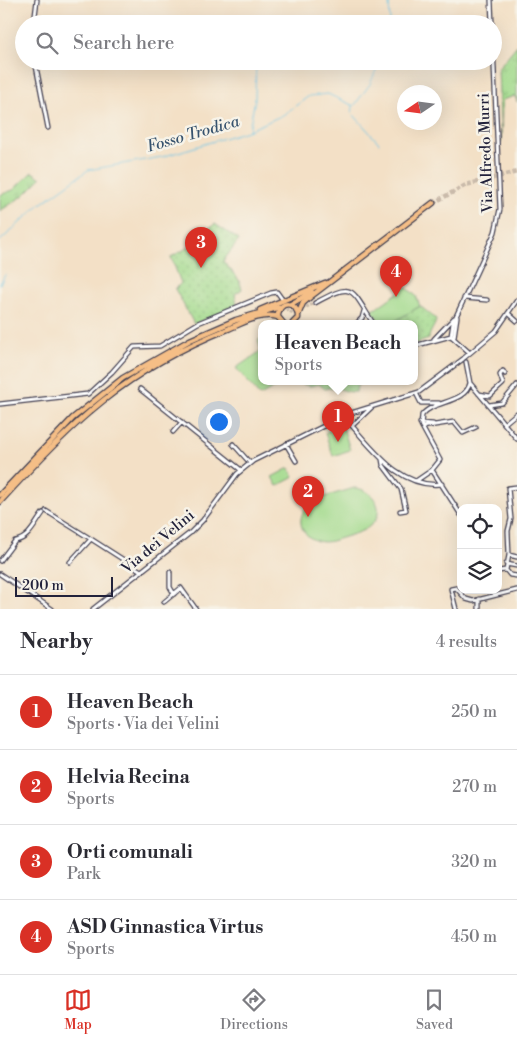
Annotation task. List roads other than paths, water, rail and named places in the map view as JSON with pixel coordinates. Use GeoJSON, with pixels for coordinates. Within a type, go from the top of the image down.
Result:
{"type":"FeatureCollection","features":[{"type":"Feature","properties":{"kind":"main road"},"geometry":{"type":"LineString","coordinates":[[295,320],[306,300],[433,203]]}},
{"type":"Feature","properties":{"kind":"main road"},"geometry":{"type":"LineString","coordinates":[[236,320],[291,304],[333,280]]}},
{"type":"Feature","properties":{"kind":"main road"},"geometry":{"type":"LineString","coordinates":[[0,495],[63,428],[96,398],[147,363],[190,340],[333,280]]}},
{"type":"Feature","properties":{"kind":"main road"},"geometry":{"type":"LineString","coordinates":[[291,304],[296,308],[298,314]]}},
{"type":"Feature","properties":{"kind":"main road"},"geometry":{"type":"LineString","coordinates":[[278,317],[280,307]]}},
{"type":"Feature","properties":{"kind":"main road"},"geometry":{"type":"LineString","coordinates":[[0,502],[76,422],[121,385],[160,361],[203,339],[266,316],[278,317],[280,320]]}},
{"type":"Feature","properties":{"kind":"street"},"geometry":{"type":"LineString","coordinates":[[35,15],[37,0]]}},
{"type":"Feature","properties":{"kind":"street"},"geometry":{"type":"LineString","coordinates":[[491,0],[492,15]]}},
{"type":"Feature","properties":{"kind":"street"},"geometry":{"type":"LineString","coordinates":[[37,70],[48,128]]}},
{"type":"Feature","properties":{"kind":"street","name":"Via Alfredo Murri"},"geometry":{"type":"LineString","coordinates":[[457,314],[495,232],[500,209],[494,70]]}},
{"type":"Feature","properties":{"kind":"street"},"geometry":{"type":"LineString","coordinates":[[315,303],[344,289],[350,290],[371,320]]}},
{"type":"Feature","properties":{"kind":"street"},"geometry":{"type":"LineString","coordinates":[[0,404],[88,394],[112,372],[134,347],[160,346],[198,323],[273,292],[278,293],[282,299]]}},
{"type":"Feature","properties":{"kind":"street"},"geometry":{"type":"LineString","coordinates":[[464,298],[487,300]]}},
{"type":"Feature","properties":{"kind":"street","name":"Via dei Velini"},"geometry":{"type":"LineString","coordinates":[[94,609],[193,530],[241,470],[250,463],[336,420],[374,405],[416,393],[463,362],[470,353],[496,331],[517,300]]}},
{"type":"Feature","properties":{"kind":"street"},"geometry":{"type":"LineString","coordinates":[[360,320],[364,310]]}},
{"type":"Feature","properties":{"kind":"street"},"geometry":{"type":"LineString","coordinates":[[508,313],[517,321]]}},
{"type":"Feature","properties":{"kind":"street"},"geometry":{"type":"LineString","coordinates":[[457,314],[453,322],[453,337],[470,353]]}},
{"type":"Feature","properties":{"kind":"street"},"geometry":{"type":"LineString","coordinates":[[432,341],[457,314]]}},
{"type":"Feature","properties":{"kind":"street"},"geometry":{"type":"LineString","coordinates":[[418,345],[453,337]]}},
{"type":"Feature","properties":{"kind":"street"},"geometry":{"type":"LineString","coordinates":[[463,362],[470,383],[517,439]]}},
{"type":"Feature","properties":{"kind":"street"},"geometry":{"type":"LineString","coordinates":[[479,394],[490,396],[503,384],[500,374],[502,371],[505,374]]}},
{"type":"Feature","properties":{"kind":"street"},"geometry":{"type":"LineString","coordinates":[[416,481],[432,470],[440,460],[421,425],[424,411],[465,393],[470,383]]}},
{"type":"Feature","properties":{"kind":"street"},"geometry":{"type":"LineString","coordinates":[[488,405],[502,403],[517,385]]}},
{"type":"Feature","properties":{"kind":"street"},"geometry":{"type":"LineString","coordinates":[[140,389],[241,470]]}},
{"type":"Feature","properties":{"kind":"street"},"geometry":{"type":"LineString","coordinates":[[416,393],[421,403],[445,402]]}},
{"type":"Feature","properties":{"kind":"street"},"geometry":{"type":"LineString","coordinates":[[374,405],[352,426],[382,459],[402,476],[426,484],[442,484]]}},
{"type":"Feature","properties":{"kind":"street"},"geometry":{"type":"LineString","coordinates":[[505,424],[517,413]]}},
{"type":"Feature","properties":{"kind":"street"},"geometry":{"type":"LineString","coordinates":[[173,432],[182,422]]}},
{"type":"Feature","properties":{"kind":"street"},"geometry":{"type":"LineString","coordinates":[[421,425],[454,422],[463,433],[476,427]]}},
{"type":"Feature","properties":{"kind":"street"},"geometry":{"type":"LineString","coordinates":[[233,444],[250,463]]}},
{"type":"Feature","properties":{"kind":"street"},"geometry":{"type":"LineString","coordinates":[[286,444],[296,461]]}},
{"type":"Feature","properties":{"kind":"street"},"geometry":{"type":"LineString","coordinates":[[382,459],[382,465],[401,489],[406,510],[400,511]]}},
{"type":"Feature","properties":{"kind":"street"},"geometry":{"type":"LineString","coordinates":[[432,470],[457,508]]}},
{"type":"Feature","properties":{"kind":"street"},"geometry":{"type":"LineString","coordinates":[[517,487],[508,488],[511,519],[508,531],[509,555],[506,564],[506,570],[510,575],[517,576]]}},
{"type":"Feature","properties":{"kind":"street"},"geometry":{"type":"LineString","coordinates":[[0,561],[15,541],[22,540],[29,534],[45,512],[141,570]]}},
{"type":"Feature","properties":{"kind":"street"},"geometry":{"type":"LineString","coordinates":[[70,562],[91,540]]}},
{"type":"Feature","properties":{"kind":"street"},"geometry":{"type":"LineString","coordinates":[[509,555],[517,556]]}},
{"type":"Feature","properties":{"kind":"street"},"geometry":{"type":"LineString","coordinates":[[506,564],[517,566]]}},
{"type":"Feature","properties":{"kind":"street"},"geometry":{"type":"LineString","coordinates":[[502,570],[506,570]]}},
{"type":"Feature","properties":{"kind":"street"},"geometry":{"type":"LineString","coordinates":[[170,572],[170,588],[174,594]]}},
{"type":"Feature","properties":{"kind":"street"},"geometry":{"type":"LineString","coordinates":[[0,574],[52,609]]}},
{"type":"Feature","properties":{"kind":"street"},"geometry":{"type":"LineString","coordinates":[[164,602],[181,588],[196,609]]}},
{"type":"Feature","properties":{"kind":"street"},"geometry":{"type":"LineString","coordinates":[[456,609],[451,589],[456,588],[469,600],[517,590]]}},
{"type":"Feature","properties":{"kind":"street"},"geometry":{"type":"LineString","coordinates":[[479,599],[479,609]]}},
{"type":"Feature","properties":{"kind":"waterway","name":"Fosso Trodica"},"geometry":{"type":"LineString","coordinates":[[389,0],[390,15]]}},
{"type":"Feature","properties":{"kind":"waterway"},"geometry":{"type":"LineString","coordinates":[[249,130],[255,99],[256,70]]}},
{"type":"Feature","properties":{"kind":"waterway","name":"Fosso Trodica"},"geometry":{"type":"LineString","coordinates":[[0,241],[39,205],[88,170],[162,157],[247,131],[283,115],[309,96],[328,94],[354,106],[370,84],[376,70]]}},
{"type":"Feature","properties":{"kind":"waterway"},"geometry":{"type":"LineString","coordinates":[[353,107],[352,113],[379,143]]}},
{"type":"Feature","properties":{"kind":"waterway"},"geometry":{"type":"LineString","coordinates":[[0,284],[5,275]]}},
{"type":"Feature","properties":{"kind":"tunnel"},"geometry":{"type":"LineString","coordinates":[[433,203],[466,185],[517,172]]}},
{"type":"Feature","properties":{"kind":"tunnel"},"geometry":{"type":"LineString","coordinates":[[284,305],[288,311],[294,313],[315,303]]}},
{"type":"Feature","properties":{"kind":"place","name":"Orti comunali"},"geometry":{"type":"Point","coordinates":[201,268]}},
{"type":"Feature","properties":{"kind":"place","name":"ASD Ginnastica Virtus"},"geometry":{"type":"Point","coordinates":[396,297]}},
{"type":"Feature","properties":{"kind":"place","name":"Heaven Beach"},"geometry":{"type":"Point","coordinates":[338,442]}},
{"type":"Feature","properties":{"kind":"place","name":"Helvia Recina"},"geometry":{"type":"Point","coordinates":[308,517]}}]}
